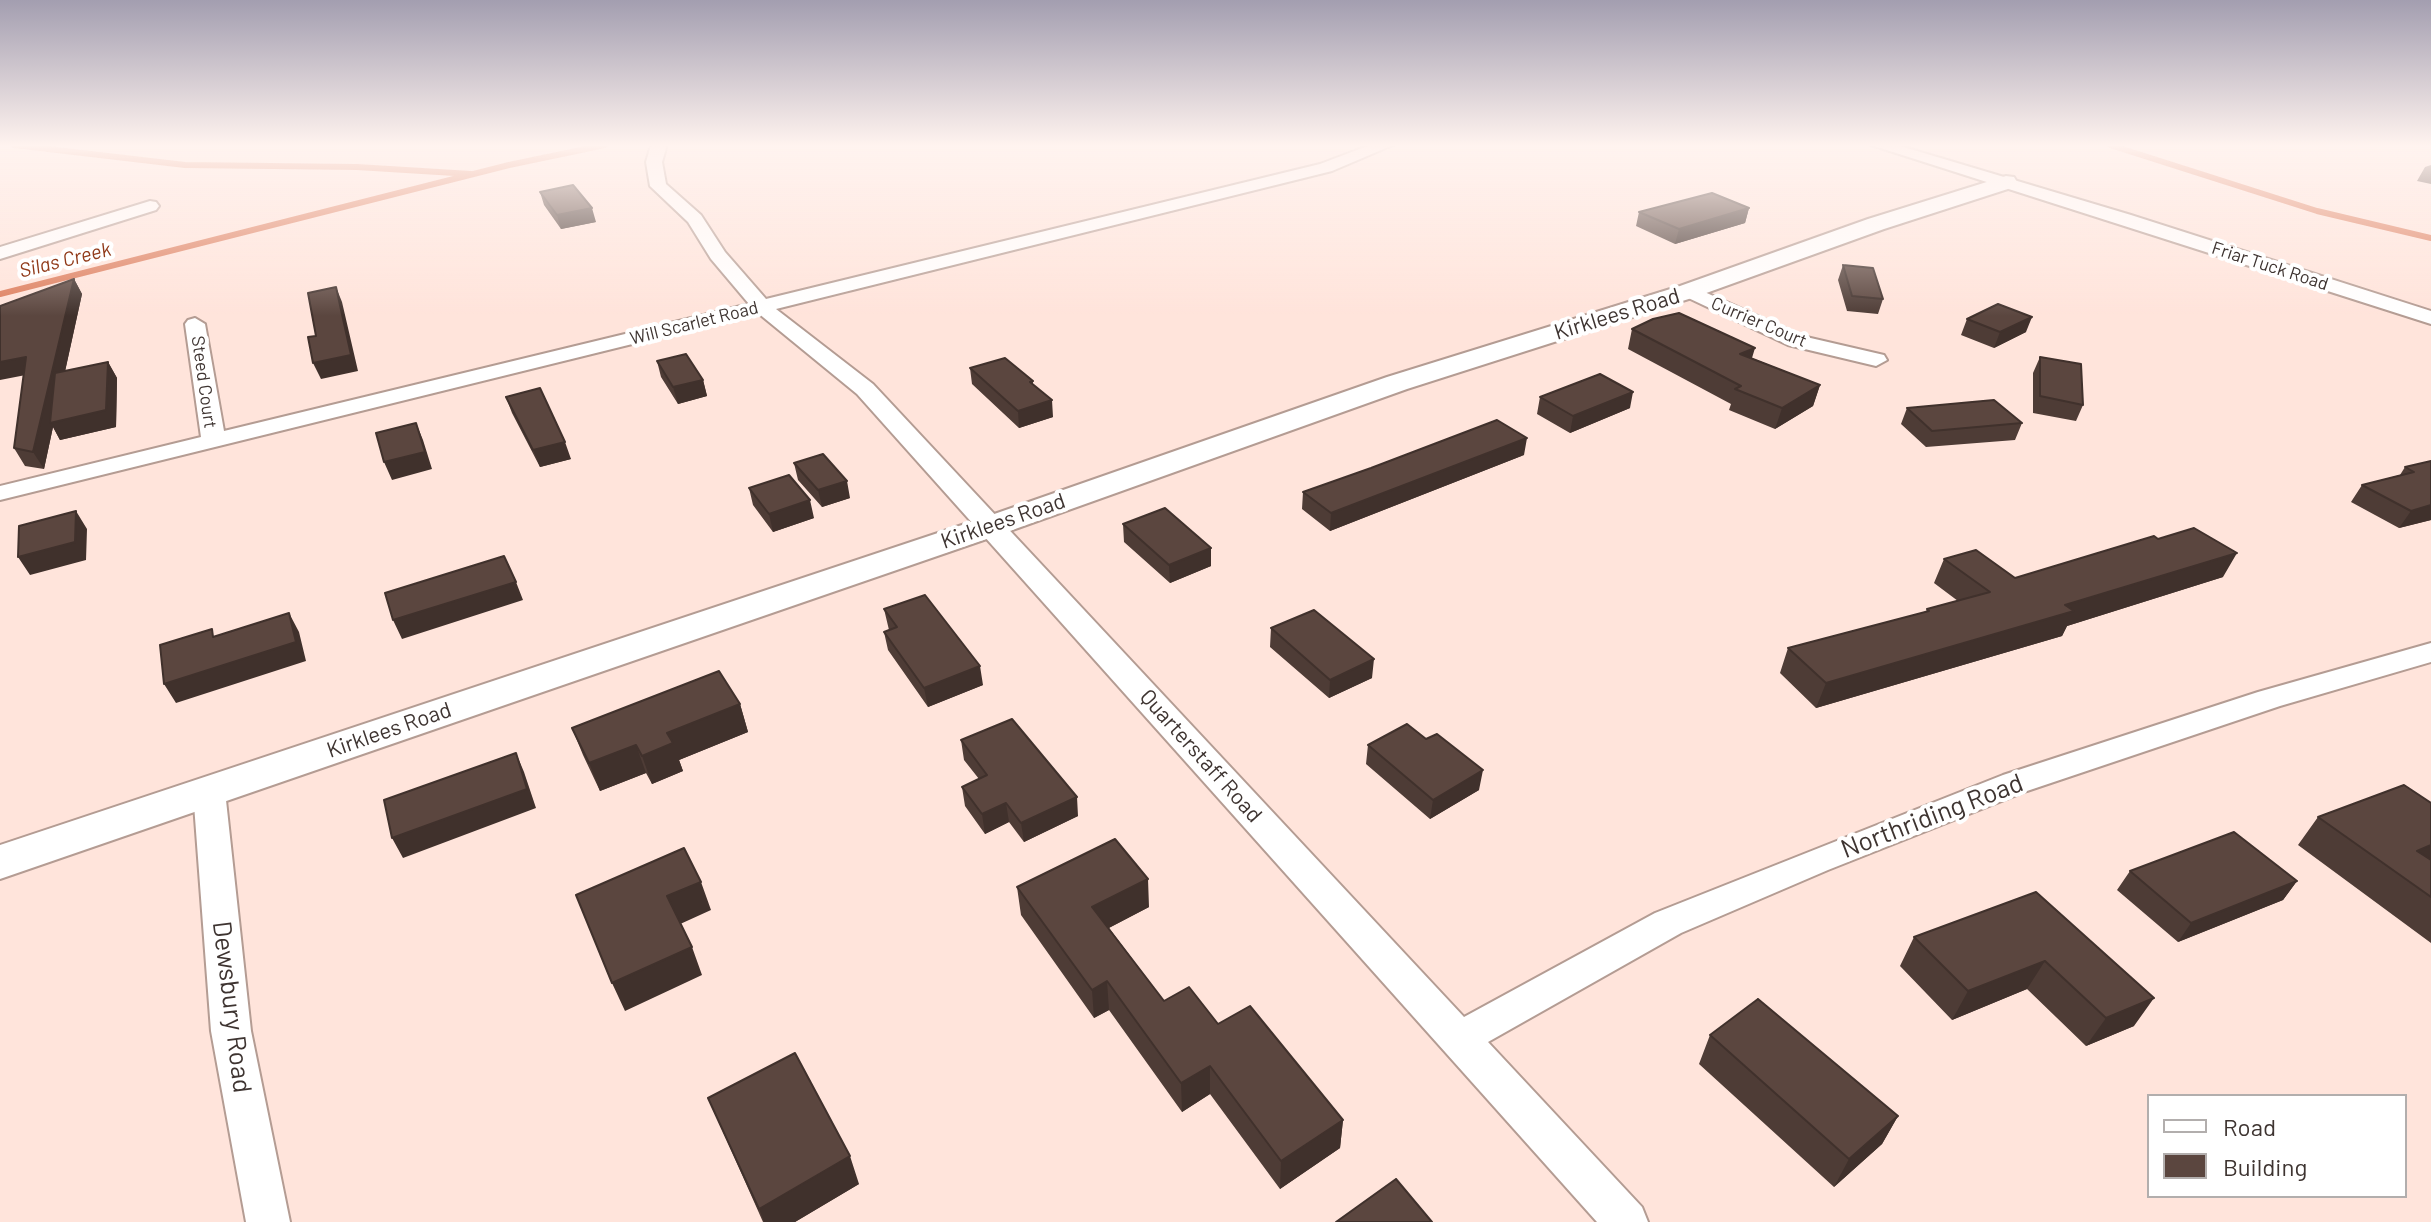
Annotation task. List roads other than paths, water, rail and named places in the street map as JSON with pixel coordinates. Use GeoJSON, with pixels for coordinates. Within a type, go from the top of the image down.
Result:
{"type":"FeatureCollection","features":[{"type":"Feature","properties":{"kind":"street","name":"Quarterstaff Road"},"geometry":{"type":"LineString","coordinates":[[676,202],[695,219],[718,255],[762,307],[814,345],[865,389],[1626,1222]]}},
{"type":"Feature","properties":{"kind":"street","name":"Will Scarlet Road"},"geometry":{"type":"LineString","coordinates":[[0,493],[1188,202]]}},
{"type":"Feature","properties":{"kind":"street","name":"Kirklees Road"},"geometry":{"type":"LineString","coordinates":[[0,862],[992,526],[1397,383],[1689,291],[1944,202]]}},
{"type":"Feature","properties":{"kind":"street","name":"Friar Tuck Road"},"geometry":{"type":"LineString","coordinates":[[2069,202],[2431,318]]}},
{"type":"Feature","properties":{"kind":"street"},"geometry":{"type":"LineString","coordinates":[[0,253],[150,206]]}},
{"type":"Feature","properties":{"kind":"street","name":"Currier Court"},"geometry":{"type":"LineString","coordinates":[[1689,291],[1795,341],[1876,360]]}},
{"type":"Feature","properties":{"kind":"street","name":"Steed Court"},"geometry":{"type":"LineString","coordinates":[[195,324],[213,440]]}},
{"type":"Feature","properties":{"kind":"street","name":"Northriding Road"},"geometry":{"type":"LineString","coordinates":[[1459,1039],[1668,923],[1816,861],[2015,783],[2269,699],[2431,652]]}},
{"type":"Feature","properties":{"kind":"street","name":"Dewsbury Road"},"geometry":{"type":"LineString","coordinates":[[209,791],[231,1031],[268,1222]]}},
{"type":"Feature","properties":{"kind":"waterway","name":"Silas Creek"},"geometry":{"type":"LineString","coordinates":[[0,294],[363,202]]}},
{"type":"Feature","properties":{"kind":"waterway"},"geometry":{"type":"LineString","coordinates":[[2289,202],[2431,238]]}}]}
